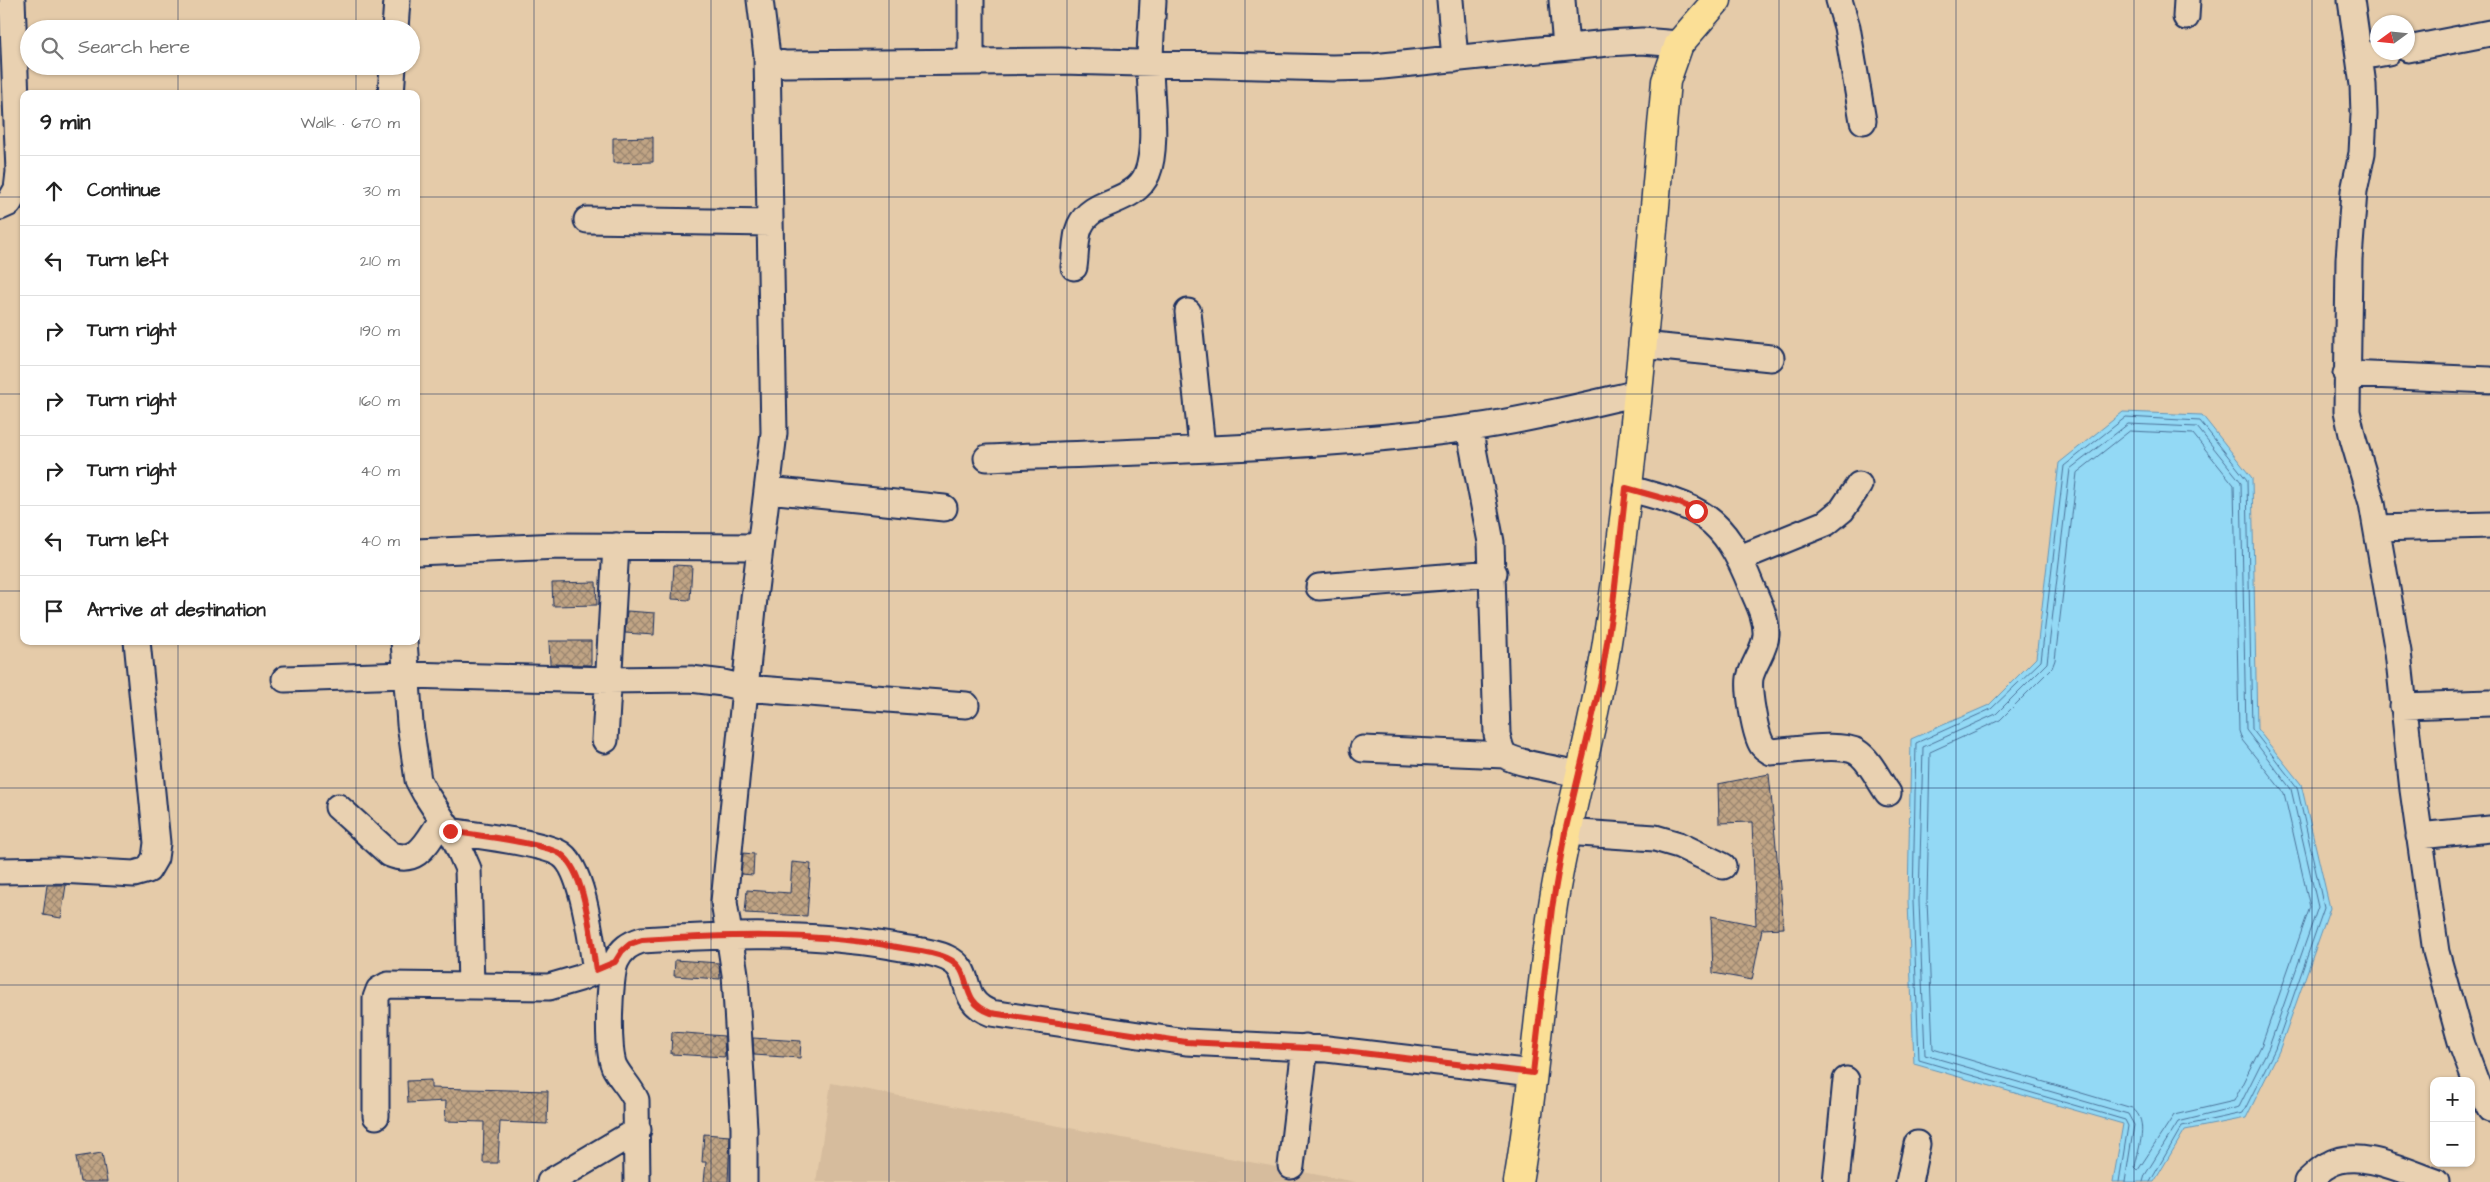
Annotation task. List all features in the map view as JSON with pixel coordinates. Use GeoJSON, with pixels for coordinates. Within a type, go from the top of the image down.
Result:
{"type":"FeatureCollection","features":[{"type":"Feature","properties":{"kind":"main road"},"geometry":{"type":"LineString","coordinates":[[1518,1182],[1552,908],[1565,832],[1607,645],[1638,393],[1666,81],[1679,44],[1717,0]]}},
{"type":"Feature","properties":{"kind":"street"},"geometry":{"type":"LineString","coordinates":[[0,206],[9,203],[17,189],[19,172],[12,0]]}},
{"type":"Feature","properties":{"kind":"street"},"geometry":{"type":"LineString","coordinates":[[396,20],[397,0]]}},
{"type":"Feature","properties":{"kind":"street"},"geometry":{"type":"LineString","coordinates":[[744,1182],[737,1000],[724,902],[759,547],[774,433],[770,310],[767,56],[760,0]]}},
{"type":"Feature","properties":{"kind":"street"},"geometry":{"type":"LineString","coordinates":[[971,0],[971,61]]}},
{"type":"Feature","properties":{"kind":"street"},"geometry":{"type":"LineString","coordinates":[[1074,267],[1078,236],[1084,220],[1097,209],[1133,194],[1148,173],[1152,131],[1150,63],[1153,0]]}},
{"type":"Feature","properties":{"kind":"street"},"geometry":{"type":"LineString","coordinates":[[1450,0],[1455,59]]}},
{"type":"Feature","properties":{"kind":"street"},"geometry":{"type":"LineString","coordinates":[[1562,0],[1566,47]]}},
{"type":"Feature","properties":{"kind":"street"},"geometry":{"type":"LineString","coordinates":[[1839,0],[1847,27],[1863,121]]}},
{"type":"Feature","properties":{"kind":"street"},"geometry":{"type":"LineString","coordinates":[[2351,0],[2360,57],[2364,114],[2362,154],[2354,191],[2348,259],[2347,411],[2353,439],[2372,503],[2398,652],[2419,836],[2436,952],[2462,1046],[2477,1085],[2490,1109]]}},
{"type":"Feature","properties":{"kind":"street"},"geometry":{"type":"LineString","coordinates":[[2415,48],[2490,33]]}},
{"type":"Feature","properties":{"kind":"street"},"geometry":{"type":"LineString","coordinates":[[767,56],[775,62],[785,64],[971,61],[1332,68],[1455,59],[1642,41],[1679,44]]}},
{"type":"Feature","properties":{"kind":"street"},"geometry":{"type":"LineString","coordinates":[[2360,57],[2370,55]]}},
{"type":"Feature","properties":{"kind":"street"},"geometry":{"type":"LineString","coordinates":[[391,90],[392,75]]}},
{"type":"Feature","properties":{"kind":"street"},"geometry":{"type":"LineString","coordinates":[[587,220],[770,223]]}},
{"type":"Feature","properties":{"kind":"street"},"geometry":{"type":"LineString","coordinates":[[1188,312],[1202,448]]}},
{"type":"Feature","properties":{"kind":"street"},"geometry":{"type":"LineString","coordinates":[[1642,345],[1771,358]]}},
{"type":"Feature","properties":{"kind":"street"},"geometry":{"type":"LineString","coordinates":[[2346,374],[2490,380]]}},
{"type":"Feature","properties":{"kind":"street"},"geometry":{"type":"LineString","coordinates":[[987,458],[1353,440],[1469,428],[1551,414],[1638,393]]}},
{"type":"Feature","properties":{"kind":"street"},"geometry":{"type":"LineString","coordinates":[[1469,428],[1488,517],[1494,572],[1497,734],[1505,755]]}},
{"type":"Feature","properties":{"kind":"street"},"geometry":{"type":"LineString","coordinates":[[1740,558],[1826,523],[1842,510],[1859,485]]}},
{"type":"Feature","properties":{"kind":"street"},"geometry":{"type":"LineString","coordinates":[[1626,488],[1680,503],[1696,511],[1723,532],[1740,558],[1762,611],[1765,626],[1766,636],[1750,680],[1758,736],[1763,747],[1771,752],[1848,749],[1858,752],[1888,793]]}},
{"type":"Feature","properties":{"kind":"street"},"geometry":{"type":"LineString","coordinates":[[768,490],[944,508]]}},
{"type":"Feature","properties":{"kind":"street"},"geometry":{"type":"LineString","coordinates":[[2376,528],[2490,525]]}},
{"type":"Feature","properties":{"kind":"street"},"geometry":{"type":"LineString","coordinates":[[420,552],[616,546],[759,547]]}},
{"type":"Feature","properties":{"kind":"street"},"geometry":{"type":"LineString","coordinates":[[605,740],[616,546]]}},
{"type":"Feature","properties":{"kind":"street"},"geometry":{"type":"LineString","coordinates":[[1320,587],[1494,572]]}},
{"type":"Feature","properties":{"kind":"street"},"geometry":{"type":"LineString","coordinates":[[0,871],[59,870],[134,874],[148,870],[155,858],[157,843],[136,645]]}},
{"type":"Feature","properties":{"kind":"street"},"geometry":{"type":"LineString","coordinates":[[404,645],[412,741],[418,780],[464,856],[468,869],[471,986]]}},
{"type":"Feature","properties":{"kind":"street"},"geometry":{"type":"LineString","coordinates":[[285,679],[406,675],[691,680],[723,683],[745,688],[966,705]]}},
{"type":"Feature","properties":{"kind":"street"},"geometry":{"type":"LineString","coordinates":[[2404,706],[2490,703]]}},
{"type":"Feature","properties":{"kind":"street"},"geometry":{"type":"LineString","coordinates":[[1363,749],[1505,755],[1579,774]]}},
{"type":"Feature","properties":{"kind":"street"},"geometry":{"type":"LineString","coordinates":[[338,807],[390,854],[401,858],[410,858],[418,854],[446,825]]}},
{"type":"Feature","properties":{"kind":"street"},"geometry":{"type":"LineString","coordinates":[[446,825],[546,848],[562,854],[572,867],[606,966],[612,977],[610,1054],[614,1068],[630,1087],[636,1100],[638,1182]]}},
{"type":"Feature","properties":{"kind":"street"},"geometry":{"type":"LineString","coordinates":[[2419,836],[2490,830]]}},
{"type":"Feature","properties":{"kind":"street"},"geometry":{"type":"LineString","coordinates":[[1565,832],[1655,838],[1679,845],[1723,866]]}},
{"type":"Feature","properties":{"kind":"street"},"geometry":{"type":"LineString","coordinates":[[376,1116],[376,998],[380,990],[388,985],[549,987],[568,982],[606,966],[630,944],[642,940],[728,935],[840,938],[944,956],[956,962],[963,973],[971,998],[978,1008],[991,1013],[1186,1042],[1305,1047],[1382,1054],[1533,1073]]}},
{"type":"Feature","properties":{"kind":"street"},"geometry":{"type":"LineString","coordinates":[[1291,1166],[1305,1047]]}},
{"type":"Feature","properties":{"kind":"street"},"geometry":{"type":"LineString","coordinates":[[1836,1182],[1846,1080]]}},
{"type":"Feature","properties":{"kind":"street"},"geometry":{"type":"LineString","coordinates":[[550,1182],[638,1130]]}},
{"type":"Feature","properties":{"kind":"street"},"geometry":{"type":"LineString","coordinates":[[1909,1182],[1917,1144]]}},
{"type":"Feature","properties":{"kind":"street"},"geometry":{"type":"LineString","coordinates":[[2307,1182],[2328,1164],[2342,1159],[2358,1158],[2436,1182]]}},
{"type":"Feature","properties":{"kind":"shaded area"},"geometry":{"type":"Polygon","coordinates":[[[831,1083],[1356,1182],[816,1182],[831,1083]]]}},
{"type":"Feature","properties":{"kind":"water"},"geometry":{"type":"Polygon","coordinates":[[[2123,412],[2202,415],[2252,478],[2257,729],[2301,784],[2330,908],[2279,1051],[2246,1118],[2185,1130],[2154,1182],[2113,1182],[2123,1124],[1914,1064],[1908,901],[1911,739],[1989,705],[2036,658],[2059,463],[2123,412]]]}},
{"type":"Feature","properties":{"kind":"building"},"geometry":{"type":"Polygon","coordinates":[[[653,137],[653,162],[613,163],[613,138],[653,137]]]}},
{"type":"Feature","properties":{"kind":"building"},"geometry":{"type":"Polygon","coordinates":[[[674,565],[692,566],[690,600],[672,599],[674,565]]]}},
{"type":"Feature","properties":{"kind":"building"},"geometry":{"type":"Polygon","coordinates":[[[596,582],[597,605],[553,606],[552,583],[596,582]]]}},
{"type":"Feature","properties":{"kind":"building"},"geometry":{"type":"Polygon","coordinates":[[[627,611],[655,613],[654,635],[625,633],[627,611]]]}},
{"type":"Feature","properties":{"kind":"building"},"geometry":{"type":"Polygon","coordinates":[[[549,641],[591,641],[591,665],[550,664],[549,641]]]}},
{"type":"Feature","properties":{"kind":"building"},"geometry":{"type":"Polygon","coordinates":[[[1769,774],[1784,928],[1762,929],[1752,980],[1713,973],[1711,916],[1756,925],[1752,822],[1719,823],[1718,784],[1769,774]]]}},
{"type":"Feature","properties":{"kind":"building"},"geometry":{"type":"Polygon","coordinates":[[[743,853],[754,854],[753,875],[741,874],[743,853]]]}},
{"type":"Feature","properties":{"kind":"building"},"geometry":{"type":"Polygon","coordinates":[[[792,862],[811,864],[807,916],[745,913],[747,890],[790,893],[792,862]]]}},
{"type":"Feature","properties":{"kind":"building"},"geometry":{"type":"Polygon","coordinates":[[[47,885],[66,885],[61,918],[43,915],[47,885]]]}},
{"type":"Feature","properties":{"kind":"building"},"geometry":{"type":"Polygon","coordinates":[[[675,960],[719,963],[720,979],[674,976],[675,960]]]}},
{"type":"Feature","properties":{"kind":"building"},"geometry":{"type":"Polygon","coordinates":[[[672,1032],[724,1036],[725,1057],[671,1054],[672,1032]]]}},
{"type":"Feature","properties":{"kind":"building"},"geometry":{"type":"Polygon","coordinates":[[[753,1038],[801,1041],[800,1058],[754,1055],[753,1038]]]}},
{"type":"Feature","properties":{"kind":"building"},"geometry":{"type":"Polygon","coordinates":[[[431,1080],[431,1088],[548,1091],[547,1124],[500,1122],[498,1163],[483,1163],[484,1122],[445,1121],[446,1101],[408,1103],[407,1081],[431,1080]]]}},
{"type":"Feature","properties":{"kind":"building"},"geometry":{"type":"Polygon","coordinates":[[[704,1134],[730,1136],[728,1182],[704,1182],[706,1162],[702,1162],[704,1134]]]}},
{"type":"Feature","properties":{"kind":"building"},"geometry":{"type":"Polygon","coordinates":[[[102,1153],[107,1182],[80,1182],[76,1157],[102,1153]]]}},
{"type":"Feature","properties":{"kind":"route"},"geometry":{"type":"LineString","coordinates":[[450,831],[546,848],[562,854],[572,867],[579,883],[596,970],[615,962],[622,951],[630,944],[642,940],[728,935],[840,938],[944,956],[956,962],[963,973],[971,998],[978,1008],[991,1013],[1186,1042],[1260,1044],[1327,1049],[1533,1073],[1552,908],[1565,832],[1601,681],[1613,604],[1626,488],[1680,503],[1696,511]]}}]}
